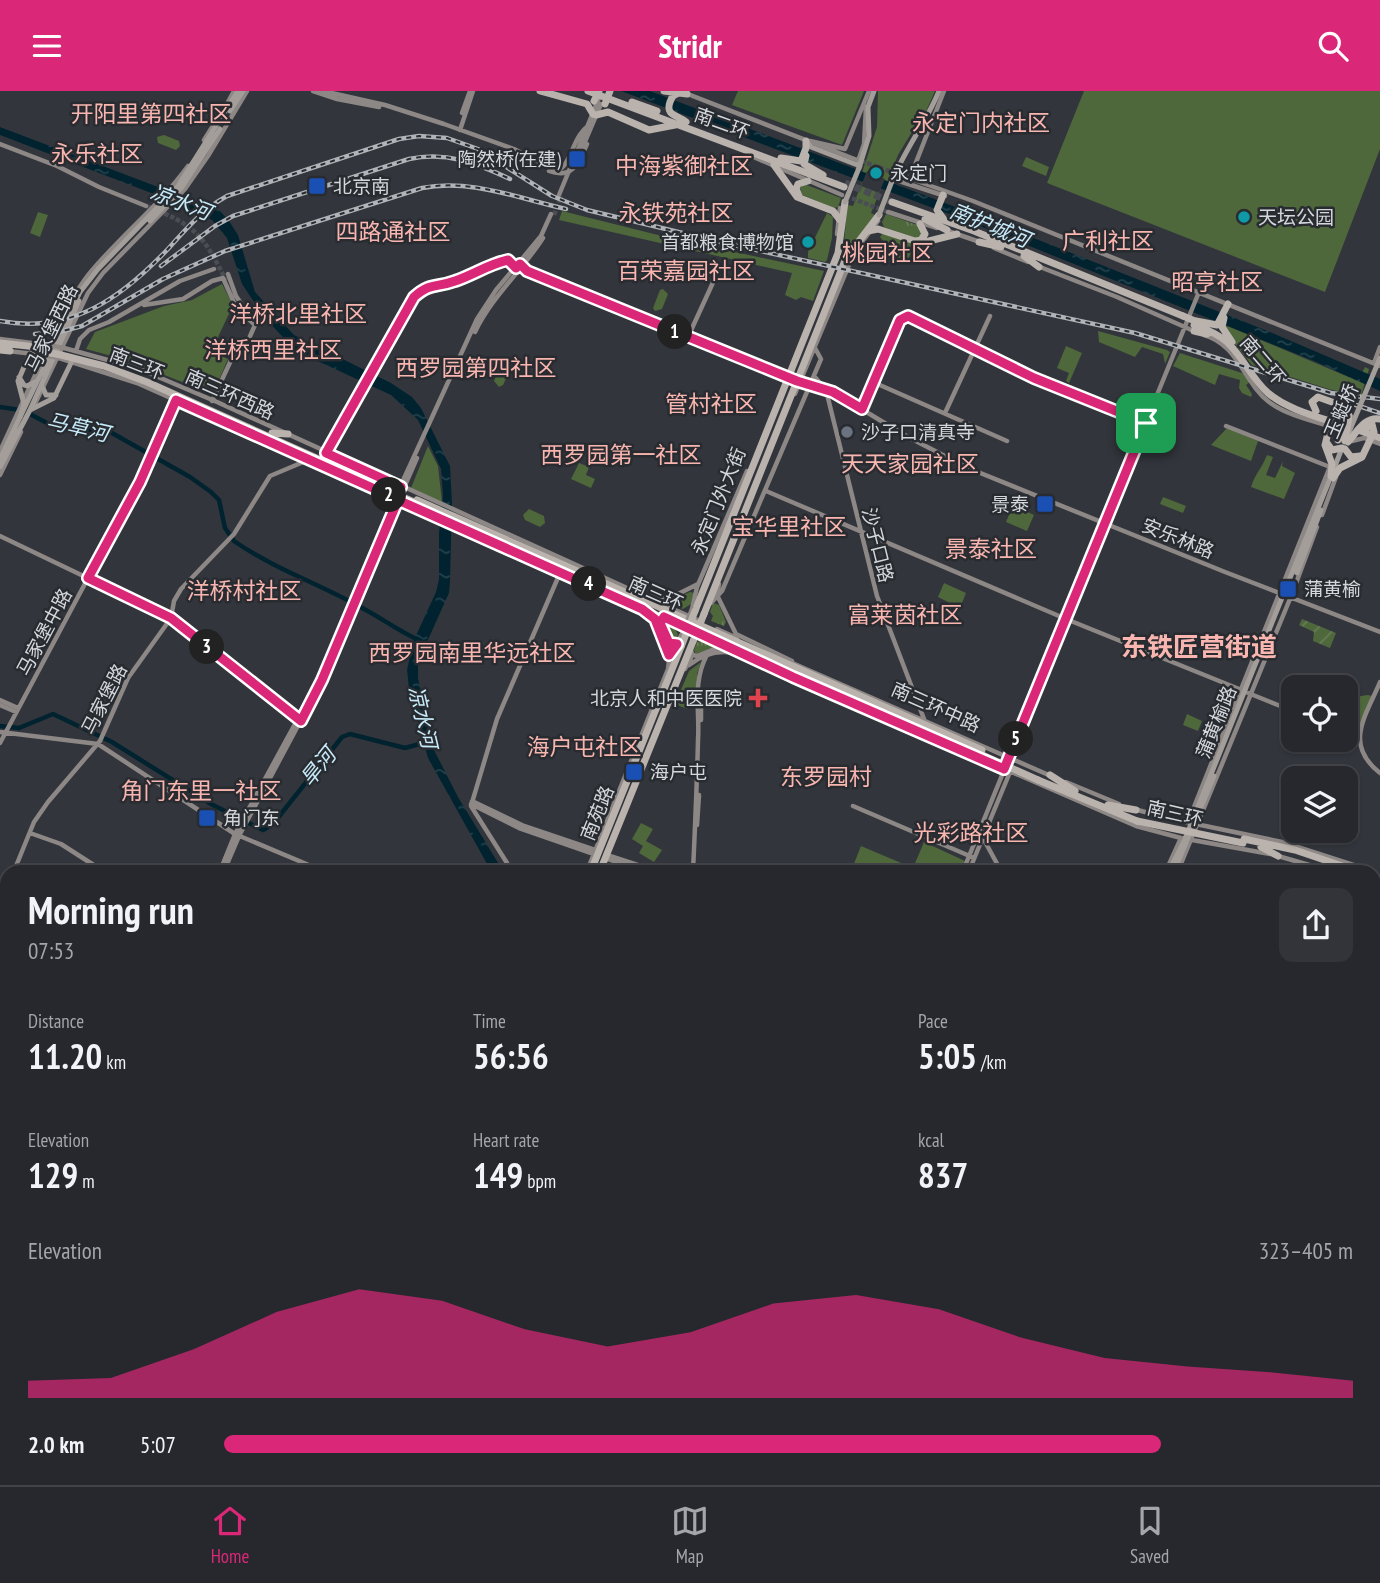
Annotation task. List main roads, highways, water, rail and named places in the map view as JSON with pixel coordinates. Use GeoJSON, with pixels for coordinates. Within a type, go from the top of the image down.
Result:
{"type":"FeatureCollection","features":[{"type":"Feature","properties":{"kind":"highway","name":"南二环"},"geometry":{"type":"LineString","coordinates":[[542,91],[586,103],[602,97],[646,109],[822,177]]}},
{"type":"Feature","properties":{"kind":"highway"},"geometry":{"type":"LineString","coordinates":[[542,91],[587,104],[594,117],[603,111],[610,112],[652,130],[675,125]]}},
{"type":"Feature","properties":{"kind":"highway","name":"南二环"},"geometry":{"type":"LineString","coordinates":[[588,91],[686,122],[780,158],[822,177],[842,202]]}},
{"type":"Feature","properties":{"kind":"highway"},"geometry":{"type":"LineString","coordinates":[[667,109],[674,93]]}},
{"type":"Feature","properties":{"kind":"highway"},"geometry":{"type":"LineString","coordinates":[[602,97],[610,112]]}},
{"type":"Feature","properties":{"kind":"highway"},"geometry":{"type":"LineString","coordinates":[[646,109],[667,109]]}},
{"type":"Feature","properties":{"kind":"highway"},"geometry":{"type":"LineString","coordinates":[[645,128],[652,127],[653,122],[646,109]]}},
{"type":"Feature","properties":{"kind":"highway"},"geometry":{"type":"LineString","coordinates":[[667,109],[686,122]]}},
{"type":"Feature","properties":{"kind":"highway"},"geometry":{"type":"LineString","coordinates":[[736,145],[749,155]]}},
{"type":"Feature","properties":{"kind":"highway"},"geometry":{"type":"LineString","coordinates":[[802,161],[808,146]]}},
{"type":"Feature","properties":{"kind":"highway"},"geometry":{"type":"LineString","coordinates":[[780,158],[802,161],[822,177]]}},
{"type":"Feature","properties":{"kind":"highway"},"geometry":{"type":"LineString","coordinates":[[774,165],[797,197],[832,211],[842,202]]}},
{"type":"Feature","properties":{"kind":"highway"},"geometry":{"type":"LineString","coordinates":[[791,173],[822,177]]}},
{"type":"Feature","properties":{"kind":"highway"},"geometry":{"type":"LineString","coordinates":[[808,181],[797,186],[799,196],[837,210],[842,202]]}},
{"type":"Feature","properties":{"kind":"highway"},"geometry":{"type":"LineString","coordinates":[[935,213],[942,196]]}},
{"type":"Feature","properties":{"kind":"highway","name":"永定门外大街"},"geometry":{"type":"LineString","coordinates":[[693,610],[838,253],[842,202]]}},
{"type":"Feature","properties":{"kind":"highway","name":"南二环"},"geometry":{"type":"LineString","coordinates":[[1185,319],[890,206],[912,210],[958,230],[1079,273],[1185,319],[1194,326],[1220,336],[1272,397],[1353,433]]}},
{"type":"Feature","properties":{"kind":"highway"},"geometry":{"type":"LineString","coordinates":[[912,210],[935,213],[958,230]]}},
{"type":"Feature","properties":{"kind":"highway"},"geometry":{"type":"LineString","coordinates":[[879,218],[882,229],[915,241],[921,240],[925,234],[921,220]]}},
{"type":"Feature","properties":{"kind":"highway","name":"永定门外大街"},"geometry":{"type":"LineString","coordinates":[[695,638],[814,345],[846,258],[879,218]]}},
{"type":"Feature","properties":{"kind":"highway"},"geometry":{"type":"LineString","coordinates":[[921,220],[947,230]]}},
{"type":"Feature","properties":{"kind":"highway"},"geometry":{"type":"LineString","coordinates":[[870,230],[921,243],[958,230]]}},
{"type":"Feature","properties":{"kind":"highway"},"geometry":{"type":"LineString","coordinates":[[979,242],[1002,247]]}},
{"type":"Feature","properties":{"kind":"highway"},"geometry":{"type":"LineString","coordinates":[[1024,256],[1039,267]]}},
{"type":"Feature","properties":{"kind":"highway"},"geometry":{"type":"LineString","coordinates":[[1219,326],[1227,308]]}},
{"type":"Feature","properties":{"kind":"highway"},"geometry":{"type":"LineString","coordinates":[[804,330],[811,322]]}},
{"type":"Feature","properties":{"kind":"highway","name":"南二环"},"geometry":{"type":"LineString","coordinates":[[1194,326],[1213,328],[1232,342],[1269,389],[1281,398],[1316,411],[1353,433]]}},
{"type":"Feature","properties":{"kind":"highway"},"geometry":{"type":"LineString","coordinates":[[1194,326],[1219,326]]}},
{"type":"Feature","properties":{"kind":"highway"},"geometry":{"type":"LineString","coordinates":[[1219,326],[1232,342]]}},
{"type":"Feature","properties":{"kind":"highway","name":"南三环"},"geometry":{"type":"LineString","coordinates":[[0,345],[45,350]]}},
{"type":"Feature","properties":{"kind":"highway","name":"南三环"},"geometry":{"type":"LineString","coordinates":[[0,345],[45,350],[115,365],[272,433],[373,482]]}},
{"type":"Feature","properties":{"kind":"highway","name":"南三环"},"geometry":{"type":"LineString","coordinates":[[62,353],[104,366],[247,426],[415,500],[554,566],[591,577],[757,655],[1107,807],[1244,841],[1295,850],[1339,865]]}},
{"type":"Feature","properties":{"kind":"highway"},"geometry":{"type":"LineString","coordinates":[[104,366],[122,377]]}},
{"type":"Feature","properties":{"kind":"highway"},"geometry":{"type":"LineString","coordinates":[[1316,411],[1312,402],[1318,397],[1343,406],[1362,457],[1331,471]]}},
{"type":"Feature","properties":{"kind":"highway"},"geometry":{"type":"LineString","coordinates":[[764,431],[773,417]]}},
{"type":"Feature","properties":{"kind":"highway"},"geometry":{"type":"LineString","coordinates":[[1331,471],[1332,464],[1325,445],[1353,433],[1369,419],[1380,418]]}},
{"type":"Feature","properties":{"kind":"highway"},"geometry":{"type":"LineString","coordinates":[[236,426],[247,426]]}},
{"type":"Feature","properties":{"kind":"highway"},"geometry":{"type":"LineString","coordinates":[[272,433],[288,434]]}},
{"type":"Feature","properties":{"kind":"highway"},"geometry":{"type":"LineString","coordinates":[[1331,471],[1353,433]]}},
{"type":"Feature","properties":{"kind":"highway"},"geometry":{"type":"LineString","coordinates":[[328,454],[340,464]]}},
{"type":"Feature","properties":{"kind":"highway"},"geometry":{"type":"LineString","coordinates":[[724,526],[733,517]]}},
{"type":"Feature","properties":{"kind":"highway","name":"南三环"},"geometry":{"type":"LineString","coordinates":[[458,520],[767,656]]}},
{"type":"Feature","properties":{"kind":"highway"},"geometry":{"type":"LineString","coordinates":[[482,529],[500,532]]}},
{"type":"Feature","properties":{"kind":"highway"},"geometry":{"type":"LineString","coordinates":[[718,553],[720,537]]}},
{"type":"Feature","properties":{"kind":"highway"},"geometry":{"type":"LineString","coordinates":[[487,539],[504,543]]}},
{"type":"Feature","properties":{"kind":"highway"},"geometry":{"type":"LineString","coordinates":[[554,566],[564,574]]}},
{"type":"Feature","properties":{"kind":"highway","name":"南苑路"},"geometry":{"type":"LineString","coordinates":[[604,865],[653,742],[679,645],[693,610]]}},
{"type":"Feature","properties":{"kind":"highway","name":"南苑路"},"geometry":{"type":"LineString","coordinates":[[592,865],[670,683],[695,638]]}},
{"type":"Feature","properties":{"kind":"highway"},"geometry":{"type":"LineString","coordinates":[[757,655],[769,665]]}},
{"type":"Feature","properties":{"kind":"highway"},"geometry":{"type":"LineString","coordinates":[[767,656],[787,661]]}},
{"type":"Feature","properties":{"kind":"highway","name":"南三环中路"},"geometry":{"type":"LineString","coordinates":[[767,656],[862,700]]}},
{"type":"Feature","properties":{"kind":"highway"},"geometry":{"type":"LineString","coordinates":[[670,683],[685,668]]}},
{"type":"Feature","properties":{"kind":"highway"},"geometry":{"type":"LineString","coordinates":[[668,669],[670,683]]}},
{"type":"Feature","properties":{"kind":"highway"},"geometry":{"type":"LineString","coordinates":[[844,684],[862,700]]}},
{"type":"Feature","properties":{"kind":"highway"},"geometry":{"type":"LineString","coordinates":[[841,697],[862,700]]}},
{"type":"Feature","properties":{"kind":"highway"},"geometry":{"type":"LineString","coordinates":[[935,732],[973,741]]}},
{"type":"Feature","properties":{"kind":"highway"},"geometry":{"type":"LineString","coordinates":[[935,732],[963,750]]}},
{"type":"Feature","properties":{"kind":"highway"},"geometry":{"type":"LineString","coordinates":[[643,772],[644,760]]}},
{"type":"Feature","properties":{"kind":"highway"},"geometry":{"type":"LineString","coordinates":[[1050,775],[1075,791]]}},
{"type":"Feature","properties":{"kind":"highway","name":"南三环"},"geometry":{"type":"LineString","coordinates":[[1039,778],[1075,791],[1107,807]]}},
{"type":"Feature","properties":{"kind":"highway"},"geometry":{"type":"LineString","coordinates":[[1107,807],[1124,822]]}},
{"type":"Feature","properties":{"kind":"highway"},"geometry":{"type":"LineString","coordinates":[[1255,836],[1295,850]]}},
{"type":"Feature","properties":{"kind":"highway","name":"南三环"},"geometry":{"type":"LineString","coordinates":[[1244,841],[1325,865]]}},
{"type":"Feature","properties":{"kind":"highway"},"geometry":{"type":"LineString","coordinates":[[1261,847],[1279,856]]}},
{"type":"Feature","properties":{"kind":"main road"},"geometry":{"type":"LineString","coordinates":[[147,229],[157,207],[177,190],[241,91]]}},
{"type":"Feature","properties":{"kind":"main road"},"geometry":{"type":"LineString","coordinates":[[842,202],[869,136],[870,92]]}},
{"type":"Feature","properties":{"kind":"main road"},"geometry":{"type":"LineString","coordinates":[[939,104],[940,92]]}},
{"type":"Feature","properties":{"kind":"main road"},"geometry":{"type":"LineString","coordinates":[[879,218],[903,155],[922,127],[940,92]]}},
{"type":"Feature","properties":{"kind":"main road"},"geometry":{"type":"LineString","coordinates":[[866,110],[869,136]]}},
{"type":"Feature","properties":{"kind":"main road"},"geometry":{"type":"LineString","coordinates":[[922,127],[932,118]]}},
{"type":"Feature","properties":{"kind":"main road"},"geometry":{"type":"LineString","coordinates":[[808,146],[858,164]]}},
{"type":"Feature","properties":{"kind":"main road","name":"马家堡西路"},"geometry":{"type":"LineString","coordinates":[[28,406],[37,380],[70,310],[91,276],[157,207]]}},
{"type":"Feature","properties":{"kind":"main road","name":"马家堡西路"},"geometry":{"type":"LineString","coordinates":[[28,406],[85,291],[157,207]]}},
{"type":"Feature","properties":{"kind":"main road"},"geometry":{"type":"LineString","coordinates":[[28,406],[18,385],[19,376],[30,353]]}},
{"type":"Feature","properties":{"kind":"main road","name":"玉蜓桥"},"geometry":{"type":"LineString","coordinates":[[1353,433],[1379,357]]}},
{"type":"Feature","properties":{"kind":"main road"},"geometry":{"type":"LineString","coordinates":[[28,406],[50,401],[72,361]]}},
{"type":"Feature","properties":{"kind":"main road","name":"玉蜓桥"},"geometry":{"type":"LineString","coordinates":[[1331,471],[1353,433],[1378,365]]}},
{"type":"Feature","properties":{"kind":"main road"},"geometry":{"type":"LineString","coordinates":[[19,376],[24,385],[30,386],[37,380]]}},
{"type":"Feature","properties":{"kind":"main road"},"geometry":{"type":"LineString","coordinates":[[43,388],[46,395],[56,394]]}},
{"type":"Feature","properties":{"kind":"main road"},"geometry":{"type":"LineString","coordinates":[[0,467],[28,406]]}},
{"type":"Feature","properties":{"kind":"main road"},"geometry":{"type":"LineString","coordinates":[[0,459],[1,451],[22,418]]}},
{"type":"Feature","properties":{"kind":"main road","name":"蒲黄榆路"},"geometry":{"type":"LineString","coordinates":[[1193,823],[1313,536],[1331,471]]}},
{"type":"Feature","properties":{"kind":"main road","name":"蒲黄榆路"},"geometry":{"type":"LineString","coordinates":[[1288,594],[1331,471]]}},
{"type":"Feature","properties":{"kind":"main road","name":"蒲黄榆路"},"geometry":{"type":"LineString","coordinates":[[1193,823],[1218,752],[1246,692]]}},
{"type":"Feature","properties":{"kind":"main road"},"geometry":{"type":"LineString","coordinates":[[1175,865],[1193,823]]}},
{"type":"Feature","properties":{"kind":"water","name":"南护城河"},"geometry":{"type":"Polygon","coordinates":[[[621,91],[650,91],[966,211],[1270,332],[1380,379],[1380,391],[1314,361],[965,220],[621,91]]]}},
{"type":"Feature","properties":{"kind":"water","name":"凉水河"},"geometry":{"type":"Polygon","coordinates":[[[0,127],[203,202],[220,211],[238,235],[255,292],[294,335],[391,383],[412,397],[421,408],[450,466],[452,503],[449,593],[418,662],[418,678],[434,750],[458,797],[499,865],[488,865],[428,758],[409,689],[407,670],[413,642],[436,592],[439,579],[439,533],[443,495],[441,469],[418,420],[391,395],[296,351],[264,317],[242,284],[227,238],[212,220],[159,196],[0,135],[0,127]]]}},
{"type":"Feature","properties":{"kind":"waterway","name":"马草河"},"geometry":{"type":"LineString","coordinates":[[0,407],[20,410]]}},
{"type":"Feature","properties":{"kind":"waterway","name":"马草河"},"geometry":{"type":"LineString","coordinates":[[28,413],[47,423],[112,433],[190,477],[219,500],[225,528],[234,541],[265,560],[348,600],[421,641]]}},
{"type":"Feature","properties":{"kind":"waterway","name":"旱河"},"geometry":{"type":"LineString","coordinates":[[0,726],[19,728],[53,714],[112,742],[211,804],[263,830],[273,824],[342,737],[350,734],[405,748],[427,742]]}},
{"type":"Feature","properties":{"kind":"tunnel"},"geometry":{"type":"LineString","coordinates":[[861,161],[903,176]]}},
{"type":"Feature","properties":{"kind":"tunnel"},"geometry":{"type":"LineString","coordinates":[[845,183],[892,202]]}},
{"type":"Feature","properties":{"kind":"tunnel"},"geometry":{"type":"LineString","coordinates":[[554,215],[561,196]]}},
{"type":"Feature","properties":{"kind":"tunnel"},"geometry":{"type":"LineString","coordinates":[[846,196],[888,212]]}},
{"type":"Feature","properties":{"kind":"tunnel"},"geometry":{"type":"LineString","coordinates":[[146,206],[176,219],[196,233],[211,252],[226,281]]}},
{"type":"Feature","properties":{"kind":"railway"},"geometry":{"type":"LineString","coordinates":[[0,321],[26,324],[49,322],[92,309],[131,284],[202,214],[227,196],[399,139],[419,136],[447,138],[478,149],[552,196],[587,210],[724,243],[1135,333],[1331,393],[1380,399]]}},
{"type":"Feature","properties":{"kind":"railway"},"geometry":{"type":"LineString","coordinates":[[161,266],[233,216],[409,159],[436,156],[461,160],[510,179]]}},
{"type":"Feature","properties":{"kind":"railway"},"geometry":{"type":"LineString","coordinates":[[35,334],[82,326],[163,279],[225,251],[422,188],[477,188],[566,209]]}},
{"type":"Feature","properties":{"kind":"railway"},"geometry":{"type":"LineString","coordinates":[[1353,404],[1380,413]]}},
{"type":"Feature","properties":{"kind":"place","name":"陶然桥(在建)"},"geometry":{"type":"Point","coordinates":[577,159]}},
{"type":"Feature","properties":{"kind":"place","name":"永定门"},"geometry":{"type":"Point","coordinates":[876,173]}},
{"type":"Feature","properties":{"kind":"place","name":"北京南"},"geometry":{"type":"Point","coordinates":[317,186]}},
{"type":"Feature","properties":{"kind":"place","name":"天坛公园"},"geometry":{"type":"Point","coordinates":[1244,217]}},
{"type":"Feature","properties":{"kind":"place","name":"首都粮食博物馆"},"geometry":{"type":"Point","coordinates":[808,242]}},
{"type":"Feature","properties":{"kind":"place","name":"沙子口清真寺"},"geometry":{"type":"Point","coordinates":[847,432]}},
{"type":"Feature","properties":{"kind":"place","name":"景泰"},"geometry":{"type":"Point","coordinates":[1045,504]}},
{"type":"Feature","properties":{"kind":"place","name":"蒲黄榆"},"geometry":{"type":"Point","coordinates":[1288,589]}},
{"type":"Feature","properties":{"kind":"place","name":"北京人和中医医院"},"geometry":{"type":"Point","coordinates":[758,698]}},
{"type":"Feature","properties":{"kind":"place","name":"海户屯"},"geometry":{"type":"Point","coordinates":[634,772]}},
{"type":"Feature","properties":{"kind":"place","name":"角门东"},"geometry":{"type":"Point","coordinates":[207,818]}},
{"type":"Feature","properties":{"kind":"district","name":"开阳里第四社区"},"geometry":{"type":"Point","coordinates":[151,113]}},
{"type":"Feature","properties":{"kind":"district","name":"永定门内社区"},"geometry":{"type":"Point","coordinates":[981,122]}},
{"type":"Feature","properties":{"kind":"district","name":"永乐社区"},"geometry":{"type":"Point","coordinates":[97,153]}},
{"type":"Feature","properties":{"kind":"district","name":"中海紫御社区"},"geometry":{"type":"Point","coordinates":[684,165]}},
{"type":"Feature","properties":{"kind":"district","name":"永铁苑社区"},"geometry":{"type":"Point","coordinates":[676,212]}},
{"type":"Feature","properties":{"kind":"district","name":"四路通社区"},"geometry":{"type":"Point","coordinates":[393,231]}},
{"type":"Feature","properties":{"kind":"district","name":"广利社区"},"geometry":{"type":"Point","coordinates":[1108,240]}},
{"type":"Feature","properties":{"kind":"district","name":"桃园社区"},"geometry":{"type":"Point","coordinates":[888,252]}},
{"type":"Feature","properties":{"kind":"district","name":"百荣嘉园社区"},"geometry":{"type":"Point","coordinates":[686,270]}},
{"type":"Feature","properties":{"kind":"district","name":"昭亨社区"},"geometry":{"type":"Point","coordinates":[1217,281]}},
{"type":"Feature","properties":{"kind":"district","name":"洋桥北里社区"},"geometry":{"type":"Point","coordinates":[298,313]}},
{"type":"Feature","properties":{"kind":"district","name":"洋桥西里社区"},"geometry":{"type":"Point","coordinates":[273,349]}},
{"type":"Feature","properties":{"kind":"district","name":"西罗园第四社区"},"geometry":{"type":"Point","coordinates":[476,367]}},
{"type":"Feature","properties":{"kind":"district","name":"管村社区"},"geometry":{"type":"Point","coordinates":[711,403]}},
{"type":"Feature","properties":{"kind":"district","name":"西罗园第一社区"},"geometry":{"type":"Point","coordinates":[621,454]}},
{"type":"Feature","properties":{"kind":"district","name":"天天家园社区"},"geometry":{"type":"Point","coordinates":[910,463]}},
{"type":"Feature","properties":{"kind":"district","name":"宝华里社区"},"geometry":{"type":"Point","coordinates":[789,526]}},
{"type":"Feature","properties":{"kind":"district","name":"景泰社区"},"geometry":{"type":"Point","coordinates":[991,548]}},
{"type":"Feature","properties":{"kind":"district","name":"洋桥村社区"},"geometry":{"type":"Point","coordinates":[244,590]}},
{"type":"Feature","properties":{"kind":"district","name":"富莱茵社区"},"geometry":{"type":"Point","coordinates":[905,614]}},
{"type":"Feature","properties":{"kind":"district","name":"东铁匠营街道"},"geometry":{"type":"Point","coordinates":[1199,646]}},
{"type":"Feature","properties":{"kind":"district","name":"西罗园南里华远社区"},"geometry":{"type":"Point","coordinates":[472,652]}},
{"type":"Feature","properties":{"kind":"district","name":"海户屯社区"},"geometry":{"type":"Point","coordinates":[584,746]}},
{"type":"Feature","properties":{"kind":"district","name":"东罗园村"},"geometry":{"type":"Point","coordinates":[826,776]}},
{"type":"Feature","properties":{"kind":"district","name":"角门东里一社区"},"geometry":{"type":"Point","coordinates":[201,790]}},
{"type":"Feature","properties":{"kind":"district","name":"光彩路社区"},"geometry":{"type":"Point","coordinates":[971,832]}}]}
